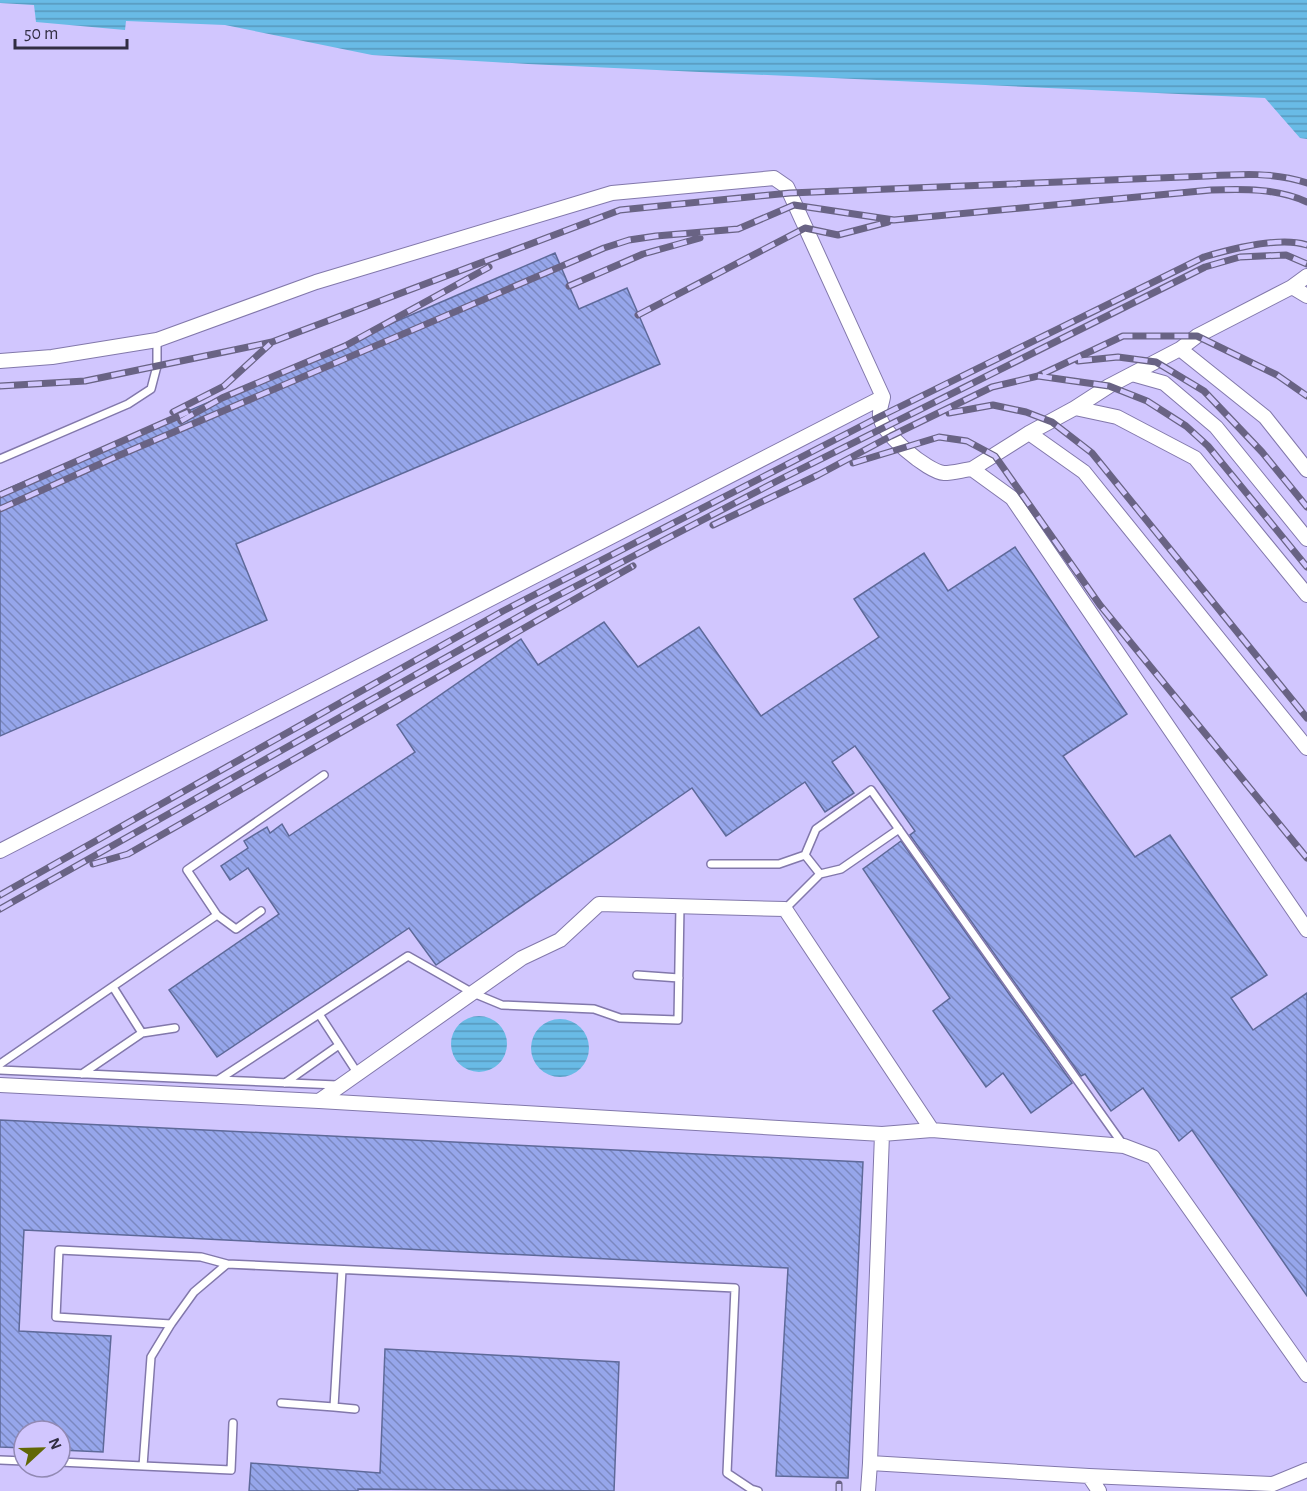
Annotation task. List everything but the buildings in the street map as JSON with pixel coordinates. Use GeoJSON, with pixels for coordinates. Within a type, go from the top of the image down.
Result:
{"type":"FeatureCollection","features":[{"type":"Feature","properties":{"kind":"street"},"geometry":{"type":"LineString","coordinates":[[0,361],[52,357],[156,340],[316,282],[612,193],[774,178],[787,187],[883,398],[879,417],[891,436],[902,447],[942,473],[972,469],[1029,433],[1180,349],[1197,336],[1292,287],[1307,276]]}},
{"type":"Feature","properties":{"kind":"street"},"geometry":{"type":"LineString","coordinates":[[1292,287],[1307,296]]}},
{"type":"Feature","properties":{"kind":"street"},"geometry":{"type":"LineString","coordinates":[[1180,349],[1265,417],[1307,470]]}},
{"type":"Feature","properties":{"kind":"street"},"geometry":{"type":"LineString","coordinates":[[1132,374],[1164,383],[1216,427],[1307,539]]}},
{"type":"Feature","properties":{"kind":"street"},"geometry":{"type":"LineString","coordinates":[[0,851],[883,398]]}},
{"type":"Feature","properties":{"kind":"street"},"geometry":{"type":"LineString","coordinates":[[1075,408],[1117,417],[1195,458],[1307,595]]}},
{"type":"Feature","properties":{"kind":"street"},"geometry":{"type":"LineString","coordinates":[[1029,433],[1084,472],[1307,747]]}},
{"type":"Feature","properties":{"kind":"street"},"geometry":{"type":"LineString","coordinates":[[972,469],[1012,498],[1307,930]]}},
{"type":"Feature","properties":{"kind":"street"},"geometry":{"type":"LineString","coordinates":[[319,1101],[522,958],[560,940],[599,904],[785,909],[932,1130]]}},
{"type":"Feature","properties":{"kind":"street"},"geometry":{"type":"LineString","coordinates":[[0,1085],[882,1134],[932,1130],[1124,1146],[1153,1157],[1307,1375]]}},
{"type":"Feature","properties":{"kind":"street"},"geometry":{"type":"LineString","coordinates":[[868,1491],[882,1134]]}},
{"type":"Feature","properties":{"kind":"street"},"geometry":{"type":"LineString","coordinates":[[870,1463],[1273,1484],[1307,1470]]}},
{"type":"Feature","properties":{"kind":"street"},"geometry":{"type":"LineString","coordinates":[[1089,1476],[1099,1491]]}},
{"type":"Feature","properties":{"kind":"lane"},"geometry":{"type":"LineString","coordinates":[[0,459],[128,404],[151,389],[157,366],[156,340]]}},
{"type":"Feature","properties":{"kind":"lane"},"geometry":{"type":"LineString","coordinates":[[261,911],[236,929],[217,915],[187,870],[324,775]]}},
{"type":"Feature","properties":{"kind":"lane"},"geometry":{"type":"LineString","coordinates":[[711,864],[779,864],[805,855],[816,829],[871,790],[1124,1146]]}},
{"type":"Feature","properties":{"kind":"lane"},"geometry":{"type":"LineString","coordinates":[[785,909],[820,874],[841,869],[899,829]]}},
{"type":"Feature","properties":{"kind":"lane"},"geometry":{"type":"LineString","coordinates":[[805,855],[820,874]]}},
{"type":"Feature","properties":{"kind":"lane"},"geometry":{"type":"LineString","coordinates":[[218,1080],[408,956],[473,993],[502,1005],[594,1009],[620,1018],[678,1020],[680,906]]}},
{"type":"Feature","properties":{"kind":"lane"},"geometry":{"type":"LineString","coordinates":[[0,1064],[217,915]]}},
{"type":"Feature","properties":{"kind":"lane"},"geometry":{"type":"LineString","coordinates":[[637,975],[679,978]]}},
{"type":"Feature","properties":{"kind":"lane"},"geometry":{"type":"LineString","coordinates":[[113,987],[142,1033]]}},
{"type":"Feature","properties":{"kind":"lane"},"geometry":{"type":"LineString","coordinates":[[319,1014],[358,1074]]}},
{"type":"Feature","properties":{"kind":"lane"},"geometry":{"type":"LineString","coordinates":[[82,1074],[142,1033],[174,1028]]}},
{"type":"Feature","properties":{"kind":"lane"},"geometry":{"type":"LineString","coordinates":[[285,1083],[339,1045]]}},
{"type":"Feature","properties":{"kind":"lane"},"geometry":{"type":"LineString","coordinates":[[0,1070],[342,1086]]}},
{"type":"Feature","properties":{"kind":"lane"},"geometry":{"type":"LineString","coordinates":[[171,1324],[56,1317],[59,1250],[201,1257],[227,1264],[735,1288],[727,1473],[752,1490]]}},
{"type":"Feature","properties":{"kind":"lane"},"geometry":{"type":"LineString","coordinates":[[143,1466],[151,1357],[194,1292],[227,1264]]}},
{"type":"Feature","properties":{"kind":"lane"},"geometry":{"type":"LineString","coordinates":[[334,1407],[342,1270]]}},
{"type":"Feature","properties":{"kind":"lane"},"geometry":{"type":"LineString","coordinates":[[281,1403],[355,1409]]}},
{"type":"Feature","properties":{"kind":"lane"},"geometry":{"type":"LineString","coordinates":[[72,1463],[231,1470],[233,1423]]}},
{"type":"Feature","properties":{"kind":"water"},"geometry":{"type":"Polygon","coordinates":[[[0,0],[1307,0],[1307,139],[1300,138],[1265,98],[372,55],[225,25],[126,21],[125,30],[36,22],[34,5],[0,3],[0,0]]]}},
{"type":"Feature","properties":{"kind":"water"},"geometry":{"type":"Polygon","coordinates":[[[473,1016],[485,1016],[499,1024],[507,1038],[505,1055],[499,1064],[485,1072],[473,1072],[456,1060],[451,1050],[451,1038],[463,1021],[473,1016]]]}},
{"type":"Feature","properties":{"kind":"water"},"geometry":{"type":"Polygon","coordinates":[[[554,1019],[566,1019],[581,1027],[589,1042],[589,1054],[581,1069],[566,1077],[554,1077],[539,1069],[531,1054],[531,1042],[539,1027],[554,1019]]]}},
{"type":"Feature","properties":{"kind":"railway"},"geometry":{"type":"LineString","coordinates":[[0,386],[85,381],[272,342],[620,210],[790,193],[1233,175],[1270,175],[1307,183]]}},
{"type":"Feature","properties":{"kind":"railway"},"geometry":{"type":"LineString","coordinates":[[0,509],[120,455],[604,248],[629,240],[738,229],[794,205],[894,220],[1211,190],[1272,192],[1307,202]]}},
{"type":"Feature","properties":{"kind":"railway"},"geometry":{"type":"LineString","coordinates":[[638,315],[805,228],[838,235],[888,222]]}},
{"type":"Feature","properties":{"kind":"railway"},"geometry":{"type":"LineString","coordinates":[[569,286],[643,254],[700,238]]}},
{"type":"Feature","properties":{"kind":"railway"},"geometry":{"type":"LineString","coordinates":[[0,895],[503,611],[879,417],[1204,257],[1241,247],[1270,243],[1307,245]]}},
{"type":"Feature","properties":{"kind":"railway"},"geometry":{"type":"LineString","coordinates":[[0,909],[534,608],[779,480],[1205,267],[1240,257],[1286,255],[1307,264]]}},
{"type":"Feature","properties":{"kind":"railway"},"geometry":{"type":"LineString","coordinates":[[181,421],[222,398],[345,346],[489,267]]}},
{"type":"Feature","properties":{"kind":"railway"},"geometry":{"type":"LineString","coordinates":[[713,525],[992,387],[1038,376],[1123,336],[1197,336],[1277,375],[1307,396]]}},
{"type":"Feature","properties":{"kind":"railway"},"geometry":{"type":"LineString","coordinates":[[173,412],[224,386],[270,344]]}},
{"type":"Feature","properties":{"kind":"railway"},"geometry":{"type":"LineString","coordinates":[[1078,361],[1118,357],[1156,362],[1204,391],[1262,452],[1307,507]]}},
{"type":"Feature","properties":{"kind":"railway"},"geometry":{"type":"LineString","coordinates":[[1038,376],[1109,386],[1147,401],[1186,426],[1208,446],[1307,567]]}},
{"type":"Feature","properties":{"kind":"railway"},"geometry":{"type":"LineString","coordinates":[[949,413],[993,405],[1026,412],[1052,422],[1092,453],[1307,718]]}},
{"type":"Feature","properties":{"kind":"railway"},"geometry":{"type":"LineString","coordinates":[[0,495],[188,412]]}},
{"type":"Feature","properties":{"kind":"railway"},"geometry":{"type":"LineString","coordinates":[[853,463],[939,437],[967,441],[995,456],[1100,605],[1307,858]]}},
{"type":"Feature","properties":{"kind":"railway"},"geometry":{"type":"LineString","coordinates":[[93,864],[128,854],[633,566]]}},
{"type":"Feature","properties":{"kind":"railway"},"geometry":{"type":"LineString","coordinates":[[839,1484],[839,1491]]}}]}
